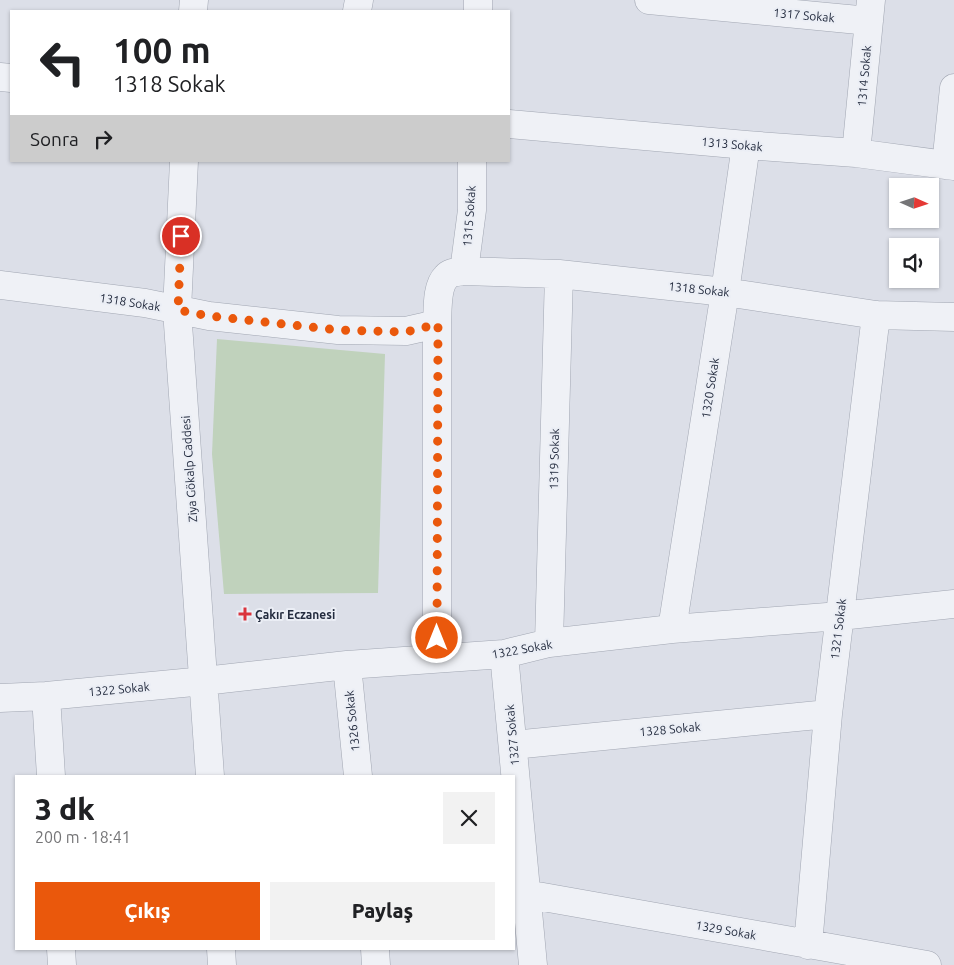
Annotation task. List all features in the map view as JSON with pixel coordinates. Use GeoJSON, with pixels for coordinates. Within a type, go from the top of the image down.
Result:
{"type":"FeatureCollection","features":[{"type":"Feature","properties":{"kind":"street","name":"1317 Sokak"},"geometry":{"type":"LineString","coordinates":[[649,0],[870,10]]}},
{"type":"Feature","properties":{"kind":"street","name":"1314 Sokak"},"geometry":{"type":"LineString","coordinates":[[856,152],[870,10]]}},
{"type":"Feature","properties":{"kind":"street"},"geometry":{"type":"LineString","coordinates":[[950,165],[954,88]]}},
{"type":"Feature","properties":{"kind":"street","name":"1313 Sokak"},"geometry":{"type":"LineString","coordinates":[[510,124],[746,145],[856,152],[950,165]]}},
{"type":"Feature","properties":{"kind":"street","name":"1320 Sokak"},"geometry":{"type":"LineString","coordinates":[[672,629],[746,145]]}},
{"type":"Feature","properties":{"kind":"street","name":"Ziya Gökalp Caddesi"},"geometry":{"type":"LineString","coordinates":[[184,162],[178,310],[210,775]]}},
{"type":"Feature","properties":{"kind":"street","name":"1315 Sokak"},"geometry":{"type":"LineString","coordinates":[[437,658],[438,324],[440,290],[454,275],[472,210],[472,162]]}},
{"type":"Feature","properties":{"kind":"street","name":"1318 Sokak"},"geometry":{"type":"LineString","coordinates":[[454,275],[559,274],[725,292],[876,315],[954,317]]}},
{"type":"Feature","properties":{"kind":"street","name":"1319 Sokak"},"geometry":{"type":"LineString","coordinates":[[549,643],[559,274]]}},
{"type":"Feature","properties":{"kind":"street","name":"1318 Sokak"},"geometry":{"type":"LineString","coordinates":[[0,285],[145,303],[209,316],[338,330],[406,332],[438,324]]}},
{"type":"Feature","properties":{"kind":"street","name":"1321 Sokak"},"geometry":{"type":"LineString","coordinates":[[808,945],[828,714],[876,315]]}},
{"type":"Feature","properties":{"kind":"street","name":"1322 Sokak"},"geometry":{"type":"LineString","coordinates":[[0,698],[46,696],[204,681],[347,665],[504,654],[549,643],[672,629],[840,616],[954,604]]}},
{"type":"Feature","properties":{"kind":"street","name":"1327 Sokak"},"geometry":{"type":"LineString","coordinates":[[504,654],[532,965]]}},
{"type":"Feature","properties":{"kind":"street","name":"1326 Sokak"},"geometry":{"type":"LineString","coordinates":[[347,665],[358,775]]}},
{"type":"Feature","properties":{"kind":"street"},"geometry":{"type":"LineString","coordinates":[[46,696],[51,775]]}},
{"type":"Feature","properties":{"kind":"street","name":"1328 Sokak"},"geometry":{"type":"LineString","coordinates":[[513,745],[828,714]]}},
{"type":"Feature","properties":{"kind":"street","name":"1329 Sokak"},"geometry":{"type":"LineString","coordinates":[[526,894],[927,965]]}},
{"type":"Feature","properties":{"kind":"street"},"geometry":{"type":"LineString","coordinates":[[61,950],[62,965]]}},
{"type":"Feature","properties":{"kind":"street"},"geometry":{"type":"LineString","coordinates":[[221,950],[222,965]]}},
{"type":"Feature","properties":{"kind":"street"},"geometry":{"type":"LineString","coordinates":[[375,950],[376,965]]}},
{"type":"Feature","properties":{"kind":"green space"},"geometry":{"type":"Polygon","coordinates":[[[217,339],[385,354],[378,593],[224,594],[212,454],[217,339]]]}},
{"type":"Feature","properties":{"kind":"place","name":"Çakır Eczanesi"},"geometry":{"type":"Point","coordinates":[245,614]}},
{"type":"Feature","properties":{"kind":"route"},"geometry":{"type":"LineString","coordinates":[[181,236],[178,310],[209,316],[338,330],[406,332],[438,324],[437,638]]}}]}
